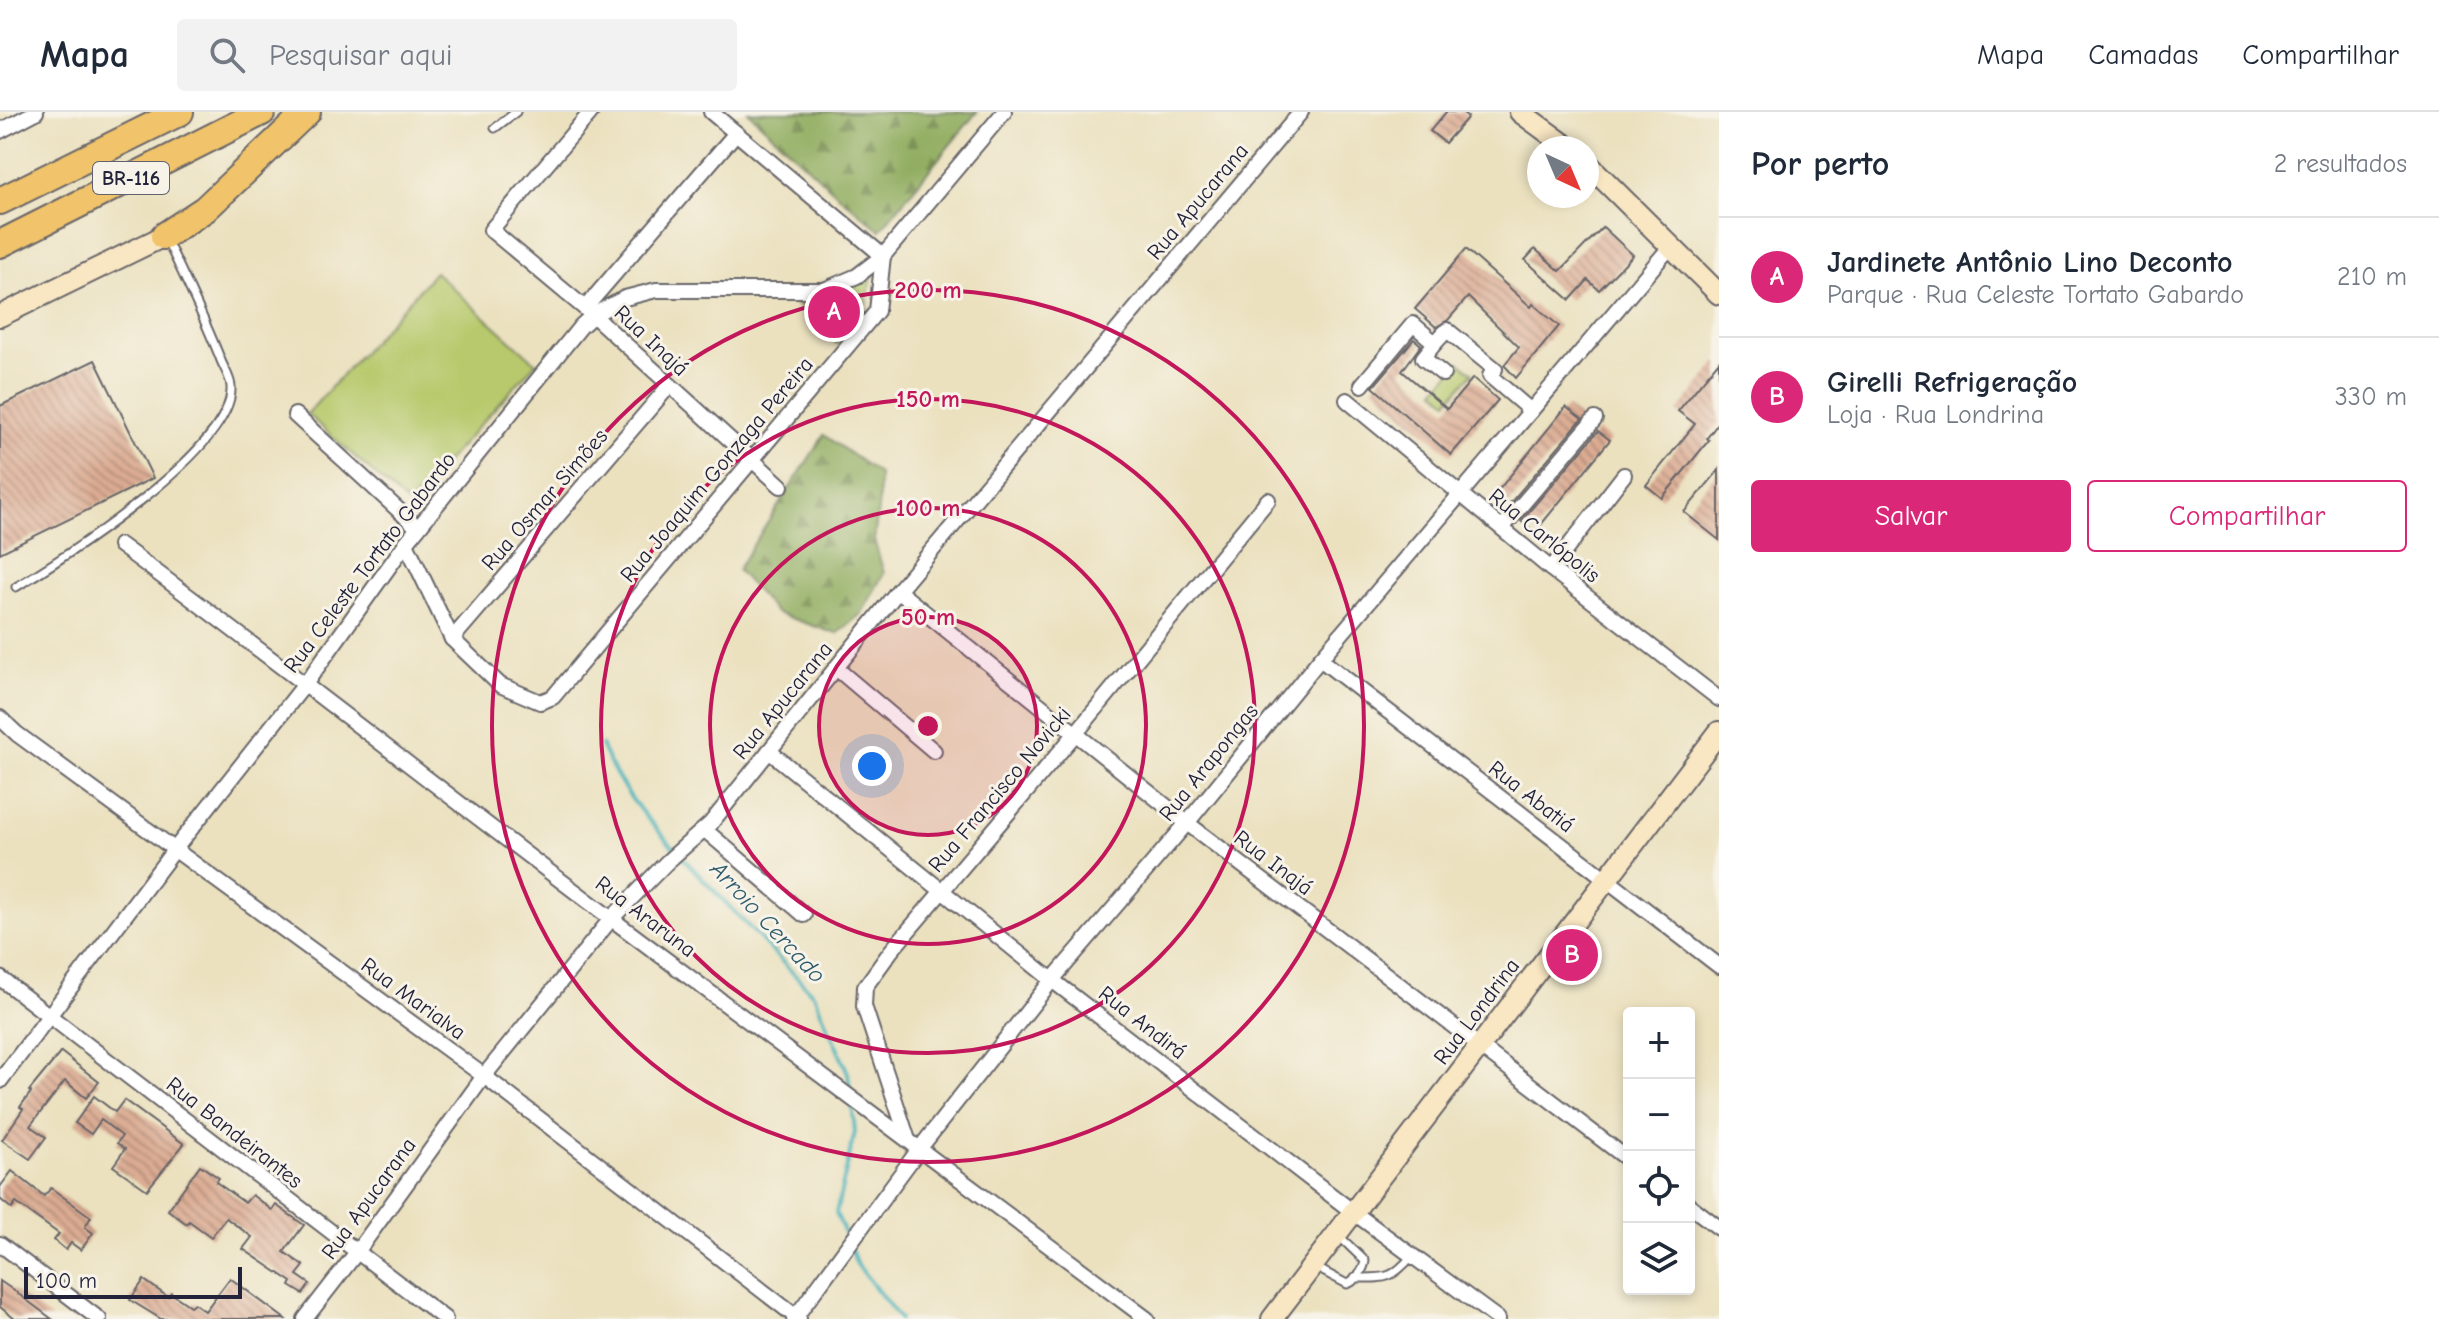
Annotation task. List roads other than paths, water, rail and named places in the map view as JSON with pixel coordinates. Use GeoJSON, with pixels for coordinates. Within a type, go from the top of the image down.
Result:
{"type":"FeatureCollection","features":[{"type":"Feature","properties":{"kind":"highway","name":"BR-116"},"geometry":{"type":"LineString","coordinates":[[0,201],[180,112]]}},
{"type":"Feature","properties":{"kind":"highway","name":"BR-116"},"geometry":{"type":"LineString","coordinates":[[0,244],[262,112]]}},
{"type":"Feature","properties":{"kind":"highway"},"geometry":{"type":"LineString","coordinates":[[164,236],[205,209],[307,112]]}},
{"type":"Feature","properties":{"kind":"street"},"geometry":{"type":"LineString","coordinates":[[0,131],[36,112]]}},
{"type":"Feature","properties":{"kind":"street","name":"Rua Inajá"},"geometry":{"type":"LineString","coordinates":[[591,112],[491,230],[589,312],[781,486]]}},
{"type":"Feature","properties":{"kind":"street"},"geometry":{"type":"LineString","coordinates":[[711,112],[883,256]]}},
{"type":"Feature","properties":{"kind":"street","name":"Rua Celeste Tortato Gabardo"},"geometry":{"type":"LineString","coordinates":[[0,1081],[175,849],[306,683],[406,543],[581,326],[589,312],[656,290],[824,290],[857,276],[883,256],[1004,112]]}},
{"type":"Feature","properties":{"kind":"street","name":"Rua Apucarana"},"geometry":{"type":"LineString","coordinates":[[305,1319],[484,1076],[611,919],[668,861],[705,830],[898,591],[1301,112]]}},
{"type":"Feature","properties":{"kind":"street"},"geometry":{"type":"LineString","coordinates":[[1520,112],[1553,136]]}},
{"type":"Feature","properties":{"kind":"street"},"geometry":{"type":"LineString","coordinates":[[589,312],[736,133]]}},
{"type":"Feature","properties":{"kind":"street"},"geometry":{"type":"LineString","coordinates":[[1599,175],[1719,294]]}},
{"type":"Feature","properties":{"kind":"street"},"geometry":{"type":"LineString","coordinates":[[0,316],[164,236]]}},
{"type":"Feature","properties":{"kind":"street","name":"Rua Arapongas"},"geometry":{"type":"LineString","coordinates":[[796,1318],[920,1148],[1052,980],[1671,246]]}},
{"type":"Feature","properties":{"kind":"street","name":"Rua Joaquim Gonzaga Pereira"},"geometry":{"type":"LineString","coordinates":[[452,639],[500,685],[540,702],[553,697],[877,311],[883,256]]}},
{"type":"Feature","properties":{"kind":"street"},"geometry":{"type":"LineString","coordinates":[[1362,385],[1413,324],[1435,343]]}},
{"type":"Feature","properties":{"kind":"street"},"geometry":{"type":"LineString","coordinates":[[1443,374],[1423,358],[1447,330],[1495,369],[1490,376],[1531,411]]}},
{"type":"Feature","properties":{"kind":"street","name":"Rua Osmar Simões"},"geometry":{"type":"LineString","coordinates":[[452,639],[669,386]]}},
{"type":"Feature","properties":{"kind":"street","name":"Rua Carlópolis"},"geometry":{"type":"LineString","coordinates":[[1347,400],[1551,569],[1719,699]]}},
{"type":"Feature","properties":{"kind":"street"},"geometry":{"type":"LineString","coordinates":[[295,415],[418,528]]}},
{"type":"Feature","properties":{"kind":"street"},"geometry":{"type":"LineString","coordinates":[[1502,528],[1595,419]]}},
{"type":"Feature","properties":{"kind":"street"},"geometry":{"type":"LineString","coordinates":[[1551,569],[1624,475]]}},
{"type":"Feature","properties":{"kind":"street","name":"Rua Francisco Novicki"},"geometry":{"type":"LineString","coordinates":[[907,1137],[864,1006],[865,987],[891,951],[1268,500]]}},
{"type":"Feature","properties":{"kind":"street"},"geometry":{"type":"LineString","coordinates":[[406,543],[452,639]]}},
{"type":"Feature","properties":{"kind":"street","name":"Rua Araruna"},"geometry":{"type":"LineString","coordinates":[[120,545],[306,683],[364,731],[611,919],[1147,1319]]}},
{"type":"Feature","properties":{"kind":"street","name":"Rua Inajá"},"geometry":{"type":"LineString","coordinates":[[898,591],[1187,823],[1623,1155]]}},
{"type":"Feature","properties":{"kind":"street","name":"Rua Abatiá"},"geometry":{"type":"LineString","coordinates":[[1320,659],[1719,966]]}},
{"type":"Feature","properties":{"kind":"street"},"geometry":{"type":"LineString","coordinates":[[836,668],[934,751]]}},
{"type":"Feature","properties":{"kind":"street","name":"Rua Marialva"},"geometry":{"type":"LineString","coordinates":[[0,718],[17,734],[484,1076],[796,1318]]}},
{"type":"Feature","properties":{"kind":"street","name":"Rua Londrina"},"geometry":{"type":"LineString","coordinates":[[1272,1319],[1719,732]]}},
{"type":"Feature","properties":{"kind":"street","name":"Rua Andirá"},"geometry":{"type":"LineString","coordinates":[[769,751],[1052,980],[1353,1212],[1498,1319]]}},
{"type":"Feature","properties":{"kind":"street"},"geometry":{"type":"LineString","coordinates":[[705,830],[804,915]]}},
{"type":"Feature","properties":{"kind":"street","name":"Rua Bandeirantes"},"geometry":{"type":"LineString","coordinates":[[0,978],[445,1319]]}},
{"type":"Feature","properties":{"kind":"street"},"geometry":{"type":"LineString","coordinates":[[1695,1210],[1719,1228]]}},
{"type":"Feature","properties":{"kind":"street"},"geometry":{"type":"LineString","coordinates":[[0,1244],[99,1319]]}},
{"type":"Feature","properties":{"kind":"lane"},"geometry":{"type":"LineString","coordinates":[[495,128],[516,112]]}},
{"type":"Feature","properties":{"kind":"lane"},"geometry":{"type":"LineString","coordinates":[[16,587],[62,559],[167,481],[203,442],[225,411],[231,387],[200,307],[164,236]]}},
{"type":"Feature","properties":{"kind":"lane"},"geometry":{"type":"LineString","coordinates":[[1313,1265],[1342,1282],[1351,1283],[1364,1268],[1365,1261],[1337,1234]]}},
{"type":"Feature","properties":{"kind":"lane"},"geometry":{"type":"LineString","coordinates":[[1355,1278],[1385,1277],[1397,1273],[1412,1256]]}},
{"type":"Feature","properties":{"kind":"waterway","name":"Arroio Cercado"},"geometry":{"type":"LineString","coordinates":[[601,745],[633,801],[675,849]]}},
{"type":"Feature","properties":{"kind":"waterway","name":"Arroio Cercado"},"geometry":{"type":"LineString","coordinates":[[681,856],[814,995],[848,1073],[850,1090]]}},
{"type":"Feature","properties":{"kind":"waterway","name":"Arroio Cercado"},"geometry":{"type":"LineString","coordinates":[[848,1241],[836,1213],[855,1132],[852,1103]]}},
{"type":"Feature","properties":{"kind":"waterway","name":"Arroio Cercado"},"geometry":{"type":"LineString","coordinates":[[851,1249],[856,1263],[900,1319]]}},
{"type":"Feature","properties":{"kind":"place","name":"Jardinete Antônio Lino Deconto"},"geometry":{"type":"Point","coordinates":[834,312]}},
{"type":"Feature","properties":{"kind":"place","name":"Girelli Refrigeração"},"geometry":{"type":"Point","coordinates":[1572,955]}}]}
